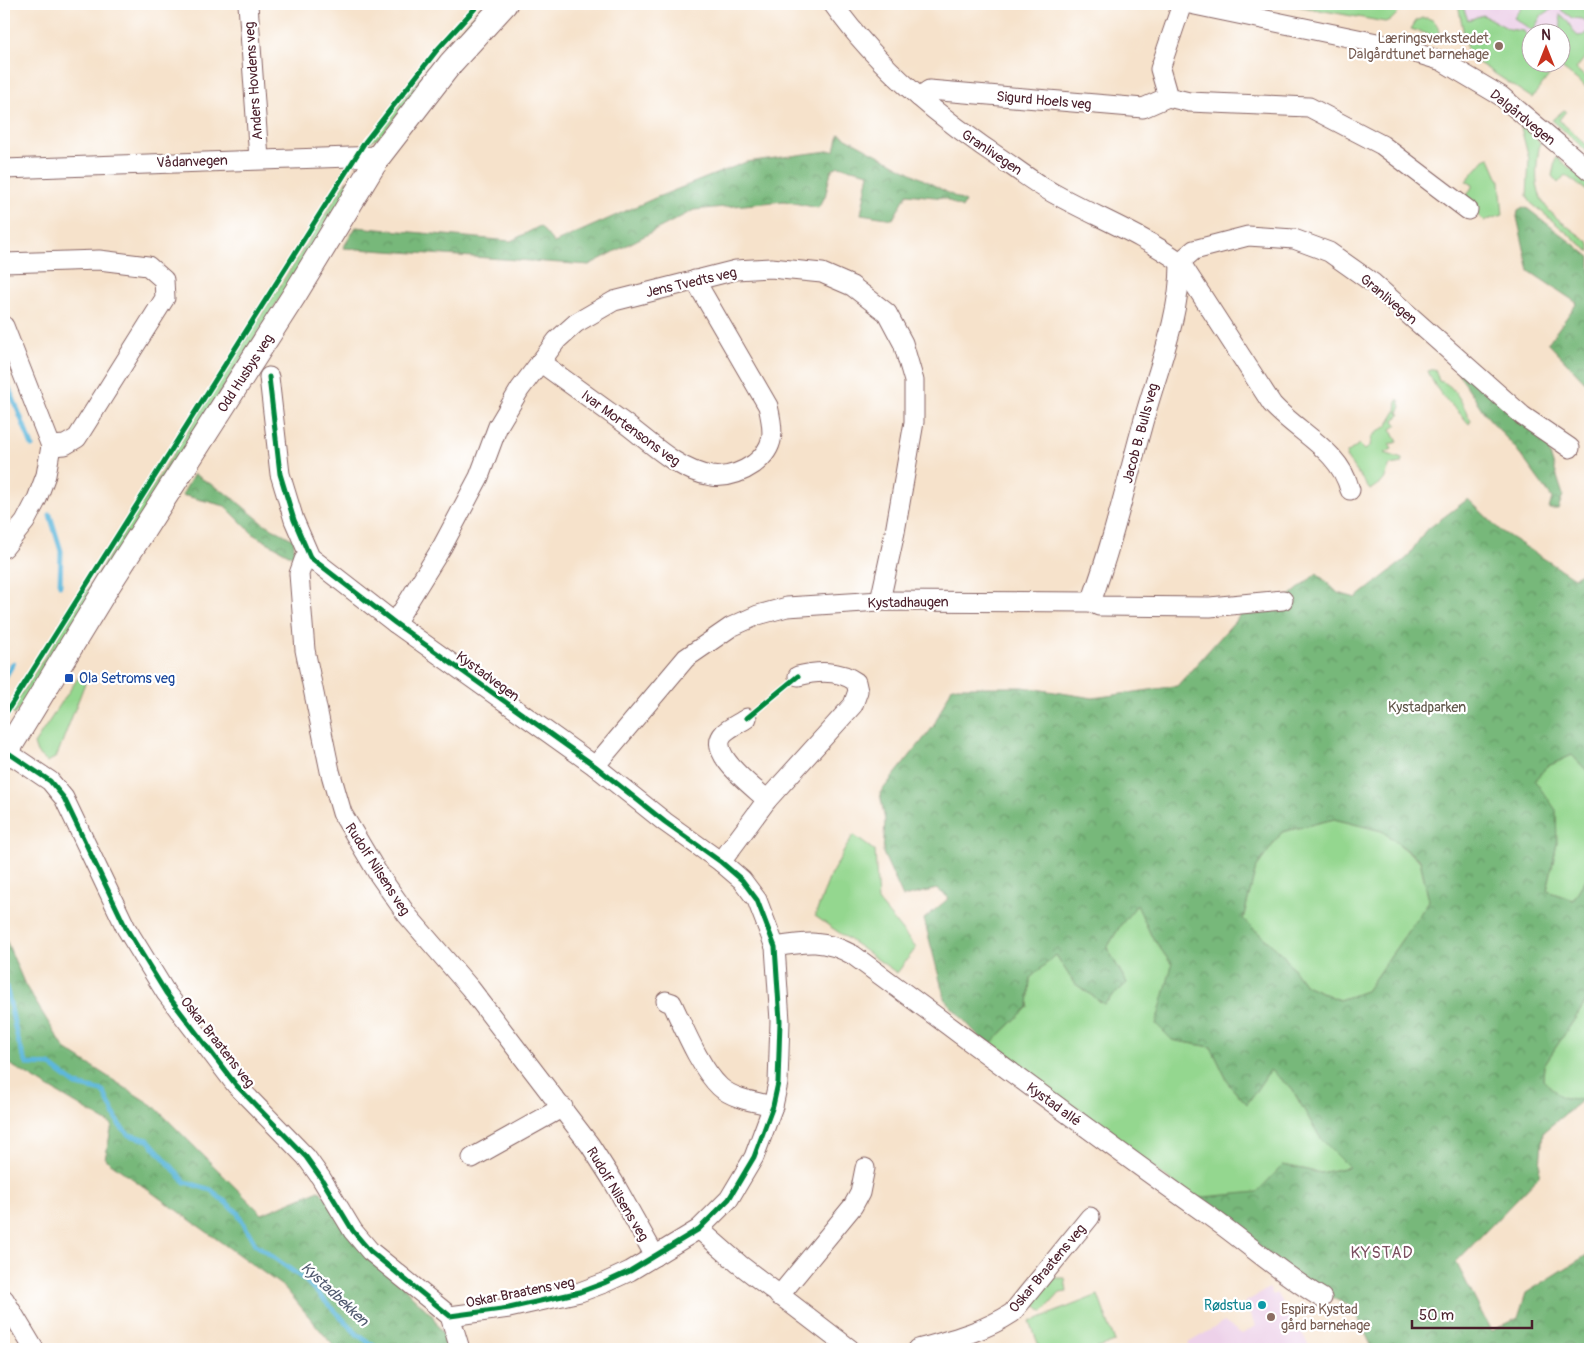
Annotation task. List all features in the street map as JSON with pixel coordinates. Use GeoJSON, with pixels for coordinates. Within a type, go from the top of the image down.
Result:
{"type":"FeatureCollection","features":[{"type":"Feature","properties":{"kind":"street","name":"Anders Hovdens veg"},"geometry":{"type":"LineString","coordinates":[[248,4],[259,159]]}},
{"type":"Feature","properties":{"kind":"street","name":"Odd Husbys veg"},"geometry":{"type":"LineString","coordinates":[[5,754],[115,576],[295,294],[379,156],[451,63],[505,4]]}},
{"type":"Feature","properties":{"kind":"street","name":"Granlivegen"},"geometry":{"type":"LineString","coordinates":[[833,4],[850,28],[880,62],[966,136],[1052,192],[1157,246],[1180,262],[1272,404],[1282,415],[1335,458],[1348,480],[1350,490]]}},
{"type":"Feature","properties":{"kind":"street"},"geometry":{"type":"LineString","coordinates":[[1182,4],[1160,70],[1168,97],[1189,102],[1309,107],[1382,145],[1468,210]]}},
{"type":"Feature","properties":{"kind":"street","name":"Dalgårdvegen"},"geometry":{"type":"LineString","coordinates":[[1190,4],[1396,47],[1442,61],[1501,96],[1590,171]]}},
{"type":"Feature","properties":{"kind":"street","name":"Sigurd Hoels veg"},"geometry":{"type":"LineString","coordinates":[[919,97],[929,90],[1143,108],[1168,97]]}},
{"type":"Feature","properties":{"kind":"street","name":"Vådanvegen"},"geometry":{"type":"LineString","coordinates":[[4,169],[379,156]]}},
{"type":"Feature","properties":{"kind":"street","name":"Granlivegen"},"geometry":{"type":"LineString","coordinates":[[1180,262],[1194,250],[1248,236],[1294,239],[1329,252],[1373,283],[1523,416],[1570,448]]}},
{"type":"Feature","properties":{"kind":"street"},"geometry":{"type":"LineString","coordinates":[[4,263],[99,260],[148,266],[164,280],[165,298],[77,438],[65,445],[51,446]]}},
{"type":"Feature","properties":{"kind":"street","name":"Jacob B. Bulls veg"},"geometry":{"type":"LineString","coordinates":[[1091,602],[1120,508],[1167,338],[1180,285],[1180,262]]}},
{"type":"Feature","properties":{"kind":"street","name":"Jens Tvedts veg"},"geometry":{"type":"LineString","coordinates":[[395,623],[442,547],[479,477],[498,426],[520,389],[557,340],[576,323],[614,301],[736,270],[771,268],[822,273],[852,286],[887,313],[903,343],[914,382],[914,422],[895,532],[880,601]]}},
{"type":"Feature","properties":{"kind":"street","name":"Ivar Mortensons veg"},"geometry":{"type":"LineString","coordinates":[[540,362],[681,466],[710,476],[723,477],[740,473],[764,456],[771,446],[772,422],[768,406],[695,280]]}},
{"type":"Feature","properties":{"kind":"street"},"geometry":{"type":"LineString","coordinates":[[4,326],[51,446],[46,475],[37,499],[25,522],[4,548]]}},
{"type":"Feature","properties":{"kind":"street","name":"Kystadvegen"},"geometry":{"type":"LineString","coordinates":[[269,377],[280,474],[294,520],[310,556],[395,623],[595,766],[665,822],[721,862],[742,880],[756,900],[775,947]]}},
{"type":"Feature","properties":{"kind":"street","name":"Rudolf Nilsens veg"},"geometry":{"type":"LineString","coordinates":[[310,556],[304,560],[298,574],[305,650],[330,771],[342,813],[377,872],[407,915],[470,988],[563,1107],[613,1181],[655,1256]]}},
{"type":"Feature","properties":{"kind":"street","name":"Kystadhaugen"},"geometry":{"type":"LineString","coordinates":[[595,766],[686,658],[731,627],[758,615],[787,607],[880,601],[1091,602],[1099,606],[1210,607],[1283,600]]}},
{"type":"Feature","properties":{"kind":"street"},"geometry":{"type":"LineString","coordinates":[[721,862],[767,800],[853,705],[858,690],[856,682],[849,677],[837,673],[810,673],[798,676]]}},
{"type":"Feature","properties":{"kind":"street"},"geometry":{"type":"LineString","coordinates":[[747,718],[723,734],[720,744],[723,758],[767,800]]}},
{"type":"Feature","properties":{"kind":"street","name":"Oskar Braatens veg"},"geometry":{"type":"LineString","coordinates":[[5,754],[50,781],[64,798],[126,928],[166,994],[236,1085],[306,1157],[353,1231],[370,1251],[450,1316],[509,1308],[580,1292],[604,1283],[655,1256],[699,1229],[729,1199],[749,1165],[773,1106],[778,1083],[780,1022],[775,947]]}},
{"type":"Feature","properties":{"kind":"street","name":"Kystad allé"},"geometry":{"type":"LineString","coordinates":[[775,947],[820,942],[837,946],[853,955],[988,1056],[1227,1228],[1289,1278],[1322,1298]]}},
{"type":"Feature","properties":{"kind":"street"},"geometry":{"type":"LineString","coordinates":[[666,1001],[672,1003],[708,1072],[720,1087],[745,1099],[773,1106]]}},
{"type":"Feature","properties":{"kind":"street"},"geometry":{"type":"LineString","coordinates":[[472,1158],[563,1107]]}},
{"type":"Feature","properties":{"kind":"street"},"geometry":{"type":"LineString","coordinates":[[780,1296],[853,1206],[860,1193],[865,1168]]}},
{"type":"Feature","properties":{"kind":"street","name":"Oskar Braatens veg"},"geometry":{"type":"LineString","coordinates":[[918,1349],[961,1336],[1003,1319],[1012,1313],[1090,1217]]}},
{"type":"Feature","properties":{"kind":"street"},"geometry":{"type":"LineString","coordinates":[[699,1229],[738,1264],[850,1349]]}},
{"type":"Feature","properties":{"kind":"street"},"geometry":{"type":"LineString","coordinates":[[4,1299],[34,1349]]}},
{"type":"Feature","properties":{"kind":"street"},"geometry":{"type":"LineString","coordinates":[[450,1316],[460,1349]]}},
{"type":"Feature","properties":{"kind":"shaded area","name":"Læringsverkstedet Dalgårdtunet barnehage"},"geometry":{"type":"Polygon","coordinates":[[[1458,4],[1590,4],[1590,37],[1572,59],[1572,22],[1522,22],[1522,72],[1552,72],[1532,98],[1468,56],[1458,4]]]}},
{"type":"Feature","properties":{"kind":"shaded area","name":"Espira Kystad gård barnehage"},"geometry":{"type":"Polygon","coordinates":[[[1269,1288],[1273,1295],[1277,1293],[1311,1349],[1192,1349],[1188,1343],[1224,1322],[1242,1334],[1256,1326],[1244,1303],[1269,1288]]]}},
{"type":"Feature","properties":{"kind":"green space"},"geometry":{"type":"Polygon","coordinates":[[[1297,4],[1407,4],[1391,20],[1385,22],[1297,6],[1297,4]]]}},
{"type":"Feature","properties":{"kind":"green space"},"geometry":{"type":"Polygon","coordinates":[[[1458,4],[1462,4],[1468,20],[1483,15],[1509,29],[1522,31],[1522,72],[1552,72],[1532,98],[1468,56],[1458,4]]]}},
{"type":"Feature","properties":{"kind":"green space"},"geometry":{"type":"Polygon","coordinates":[[[1523,4],[1560,4],[1541,16],[1538,22],[1522,23],[1514,18],[1523,4]]]}},
{"type":"Feature","properties":{"kind":"green space"},"geometry":{"type":"Polygon","coordinates":[[[1568,4],[1590,4],[1590,51],[1576,69],[1590,81],[1590,90],[1567,72],[1572,72],[1572,29],[1578,36],[1585,35],[1589,30],[1588,24],[1583,19],[1572,18],[1561,10],[1568,4]]]}},
{"type":"Feature","properties":{"kind":"green space"},"geometry":{"type":"Polygon","coordinates":[[[483,5],[487,8],[451,48],[446,47],[483,5]]]}},
{"type":"Feature","properties":{"kind":"green space"},"geometry":{"type":"Polygon","coordinates":[[[1560,14],[1567,22],[1561,22],[1560,14]]]}},
{"type":"Feature","properties":{"kind":"green space"},"geometry":{"type":"Polygon","coordinates":[[[1422,18],[1430,19],[1436,23],[1439,30],[1439,38],[1411,29],[1416,21],[1422,18]]]}},
{"type":"Feature","properties":{"kind":"green space"},"geometry":{"type":"Polygon","coordinates":[[[436,59],[437,65],[383,133],[376,139],[368,142],[436,59]]]}},
{"type":"Feature","properties":{"kind":"green space"},"geometry":{"type":"Polygon","coordinates":[[[1564,110],[1566,111],[1559,120],[1590,148],[1590,154],[1552,120],[1564,110]]]}},
{"type":"Feature","properties":{"kind":"green space"},"geometry":{"type":"Polygon","coordinates":[[[1520,124],[1540,142],[1537,179],[1539,192],[1544,203],[1561,222],[1590,243],[1590,252],[1531,203],[1527,196],[1529,159],[1520,124]]]}},
{"type":"Feature","properties":{"kind":"green space"},"geometry":{"type":"Polygon","coordinates":[[[839,134],[965,202],[962,208],[944,198],[907,194],[893,219],[861,214],[869,173],[838,166],[831,171],[825,197],[818,208],[784,201],[694,210],[589,265],[343,248],[356,227],[511,241],[540,226],[554,243],[655,198],[746,162],[835,150],[839,134]]]}},
{"type":"Feature","properties":{"kind":"green space"},"geometry":{"type":"Polygon","coordinates":[[[1556,157],[1590,184],[1590,193],[1565,175],[1558,183],[1552,176],[1556,157]]]}},
{"type":"Feature","properties":{"kind":"green space"},"geometry":{"type":"Polygon","coordinates":[[[1490,158],[1500,181],[1503,215],[1484,221],[1464,201],[1473,185],[1466,181],[1485,159],[1490,158]]]}},
{"type":"Feature","properties":{"kind":"green space"},"geometry":{"type":"Polygon","coordinates":[[[347,180],[348,189],[39,682],[14,715],[11,710],[347,180]]]}},
{"type":"Feature","properties":{"kind":"green space"},"geometry":{"type":"Polygon","coordinates":[[[1523,207],[1590,257],[1590,387],[1548,343],[1577,303],[1529,271],[1517,217],[1518,210],[1523,207]]]}},
{"type":"Feature","properties":{"kind":"green space"},"geometry":{"type":"Polygon","coordinates":[[[1449,359],[1544,436],[1563,495],[1558,509],[1549,509],[1552,498],[1517,450],[1485,414],[1449,359]]]}},
{"type":"Feature","properties":{"kind":"green space"},"geometry":{"type":"Polygon","coordinates":[[[1435,369],[1439,381],[1450,387],[1459,397],[1471,421],[1469,424],[1436,387],[1428,371],[1435,369]]]}},
{"type":"Feature","properties":{"kind":"green space"},"geometry":{"type":"Polygon","coordinates":[[[1397,400],[1399,400],[1401,407],[1398,412],[1400,415],[1394,420],[1397,425],[1391,429],[1398,442],[1389,444],[1392,449],[1385,453],[1402,459],[1402,463],[1390,465],[1384,480],[1370,490],[1346,457],[1347,453],[1359,444],[1365,450],[1370,446],[1372,436],[1387,426],[1396,411],[1397,400]]]}},
{"type":"Feature","properties":{"kind":"green space"},"geometry":{"type":"Polygon","coordinates":[[[194,474],[229,495],[263,523],[294,540],[294,557],[254,535],[225,506],[182,495],[194,474]]]}},
{"type":"Feature","properties":{"kind":"green space","name":"Kystadparken"},"geometry":{"type":"Polygon","coordinates":[[[1468,499],[1501,531],[1574,578],[1590,566],[1590,774],[1572,755],[1546,767],[1535,781],[1556,810],[1557,843],[1547,891],[1573,900],[1590,872],[1590,996],[1544,1065],[1543,1080],[1561,1097],[1582,1100],[1543,1132],[1539,1176],[1456,1262],[1491,1331],[1518,1318],[1526,1293],[1590,1253],[1590,1349],[1366,1349],[1371,1345],[1353,1308],[1313,1287],[1194,1198],[1257,1192],[1283,1165],[1321,1173],[1349,1167],[1321,1139],[1292,1089],[1270,1070],[1247,1104],[1230,1086],[1211,1047],[1172,1040],[1156,1024],[1172,965],[1151,935],[1137,905],[1120,926],[1107,948],[1127,983],[1104,1004],[1074,983],[1056,955],[1030,978],[1028,1007],[988,1046],[945,1000],[924,919],[949,898],[937,889],[903,897],[883,853],[885,821],[880,793],[933,727],[952,687],[1023,687],[1093,698],[1177,686],[1244,611],[1272,611],[1317,573],[1338,593],[1356,598],[1407,558],[1425,531],[1468,499]],[[1334,819],[1282,832],[1256,868],[1243,919],[1283,955],[1305,985],[1339,1000],[1366,991],[1429,901],[1420,860],[1382,831],[1334,819]]]}},
{"type":"Feature","properties":{"kind":"green space"},"geometry":{"type":"Polygon","coordinates":[[[83,673],[85,683],[58,753],[55,758],[47,762],[37,753],[34,744],[83,673]]]}},
{"type":"Feature","properties":{"kind":"green space"},"geometry":{"type":"Polygon","coordinates":[[[1572,755],[1590,774],[1590,872],[1573,900],[1547,891],[1557,843],[1534,781],[1546,767],[1572,755]]]}},
{"type":"Feature","properties":{"kind":"green space"},"geometry":{"type":"Polygon","coordinates":[[[1334,819],[1382,831],[1420,861],[1429,901],[1366,991],[1339,1000],[1305,985],[1283,955],[1243,919],[1256,868],[1282,832],[1334,819]]]}},
{"type":"Feature","properties":{"kind":"green space"},"geometry":{"type":"Polygon","coordinates":[[[853,835],[875,851],[878,901],[916,948],[897,973],[815,916],[830,876],[853,835]]]}},
{"type":"Feature","properties":{"kind":"green space"},"geometry":{"type":"Polygon","coordinates":[[[1137,904],[1151,935],[1172,965],[1172,1040],[1211,1047],[1230,1086],[1247,1104],[1270,1070],[1292,1089],[1321,1139],[1349,1167],[1321,1173],[1283,1165],[1257,1193],[1194,1198],[988,1046],[1028,1007],[1030,978],[1056,955],[1074,983],[1104,1004],[1127,983],[1107,948],[1120,926],[1137,904]]]}},
{"type":"Feature","properties":{"kind":"green space"},"geometry":{"type":"Polygon","coordinates":[[[4,935],[25,985],[65,1049],[155,1107],[262,1214],[319,1190],[411,1295],[432,1315],[451,1349],[336,1349],[285,1288],[105,1159],[112,1125],[4,1061],[4,935]]]}},
{"type":"Feature","properties":{"kind":"green space"},"geometry":{"type":"Polygon","coordinates":[[[1590,996],[1590,1091],[1582,1100],[1561,1097],[1543,1080],[1544,1065],[1590,996]]]}},
{"type":"Feature","properties":{"kind":"green space"},"geometry":{"type":"Polygon","coordinates":[[[1055,1278],[1065,1278],[1067,1292],[1060,1293],[1043,1312],[1033,1302],[1055,1278]]]}},
{"type":"Feature","properties":{"kind":"green space"},"geometry":{"type":"Polygon","coordinates":[[[1098,1295],[1115,1342],[1095,1349],[1040,1349],[1030,1322],[1098,1295]]]}},
{"type":"Feature","properties":{"kind":"waterway","name":"Kystadbekken"},"geometry":{"type":"LineString","coordinates":[[4,375],[32,446]]}},
{"type":"Feature","properties":{"kind":"waterway","name":"Kystadbekken"},"geometry":{"type":"LineString","coordinates":[[50,515],[61,551],[60,585]]}},
{"type":"Feature","properties":{"kind":"waterway","name":"Kystadbekken"},"geometry":{"type":"LineString","coordinates":[[4,679],[13,664]]}},
{"type":"Feature","properties":{"kind":"waterway","name":"Kystadbekken"},"geometry":{"type":"LineString","coordinates":[[4,980],[19,1044],[27,1064],[50,1065],[76,1085],[103,1091],[120,1126],[129,1135],[148,1140],[185,1182],[211,1190],[237,1212],[255,1244],[305,1280],[358,1335],[378,1349]]}},
{"type":"Feature","properties":{"kind":"cycle path"},"geometry":{"type":"LineString","coordinates":[[4,716],[365,142],[437,50],[479,4]]}},
{"type":"Feature","properties":{"kind":"cycle path"},"geometry":{"type":"LineString","coordinates":[[7,752],[50,781],[64,798],[126,928],[166,993],[236,1085],[306,1157],[353,1231],[370,1251],[450,1316],[509,1308],[580,1292],[604,1283],[630,1271],[699,1229],[729,1199],[754,1157],[773,1106],[778,1083],[780,1021],[775,947],[757,900],[742,880],[721,862],[665,822],[595,766],[395,623],[310,557],[294,520],[280,474],[269,377]]}},
{"type":"Feature","properties":{"kind":"cycle path"},"geometry":{"type":"LineString","coordinates":[[747,718],[798,676]]}},
{"type":"Feature","properties":{"kind":"place","name":"Læringsverkstedet Dalgårdtunet barnehage"},"geometry":{"type":"Point","coordinates":[1499,46]}},
{"type":"Feature","properties":{"kind":"place","name":"Ola Setroms veg"},"geometry":{"type":"Point","coordinates":[69,678]}},
{"type":"Feature","properties":{"kind":"place","name":"Rødstua"},"geometry":{"type":"Point","coordinates":[1262,1305]}},
{"type":"Feature","properties":{"kind":"place","name":"Espira Kystad gård barnehage"},"geometry":{"type":"Point","coordinates":[1271,1317]}},
{"type":"Feature","properties":{"kind":"district","name":"KYSTAD"},"geometry":{"type":"Point","coordinates":[1382,1252]}}]}
